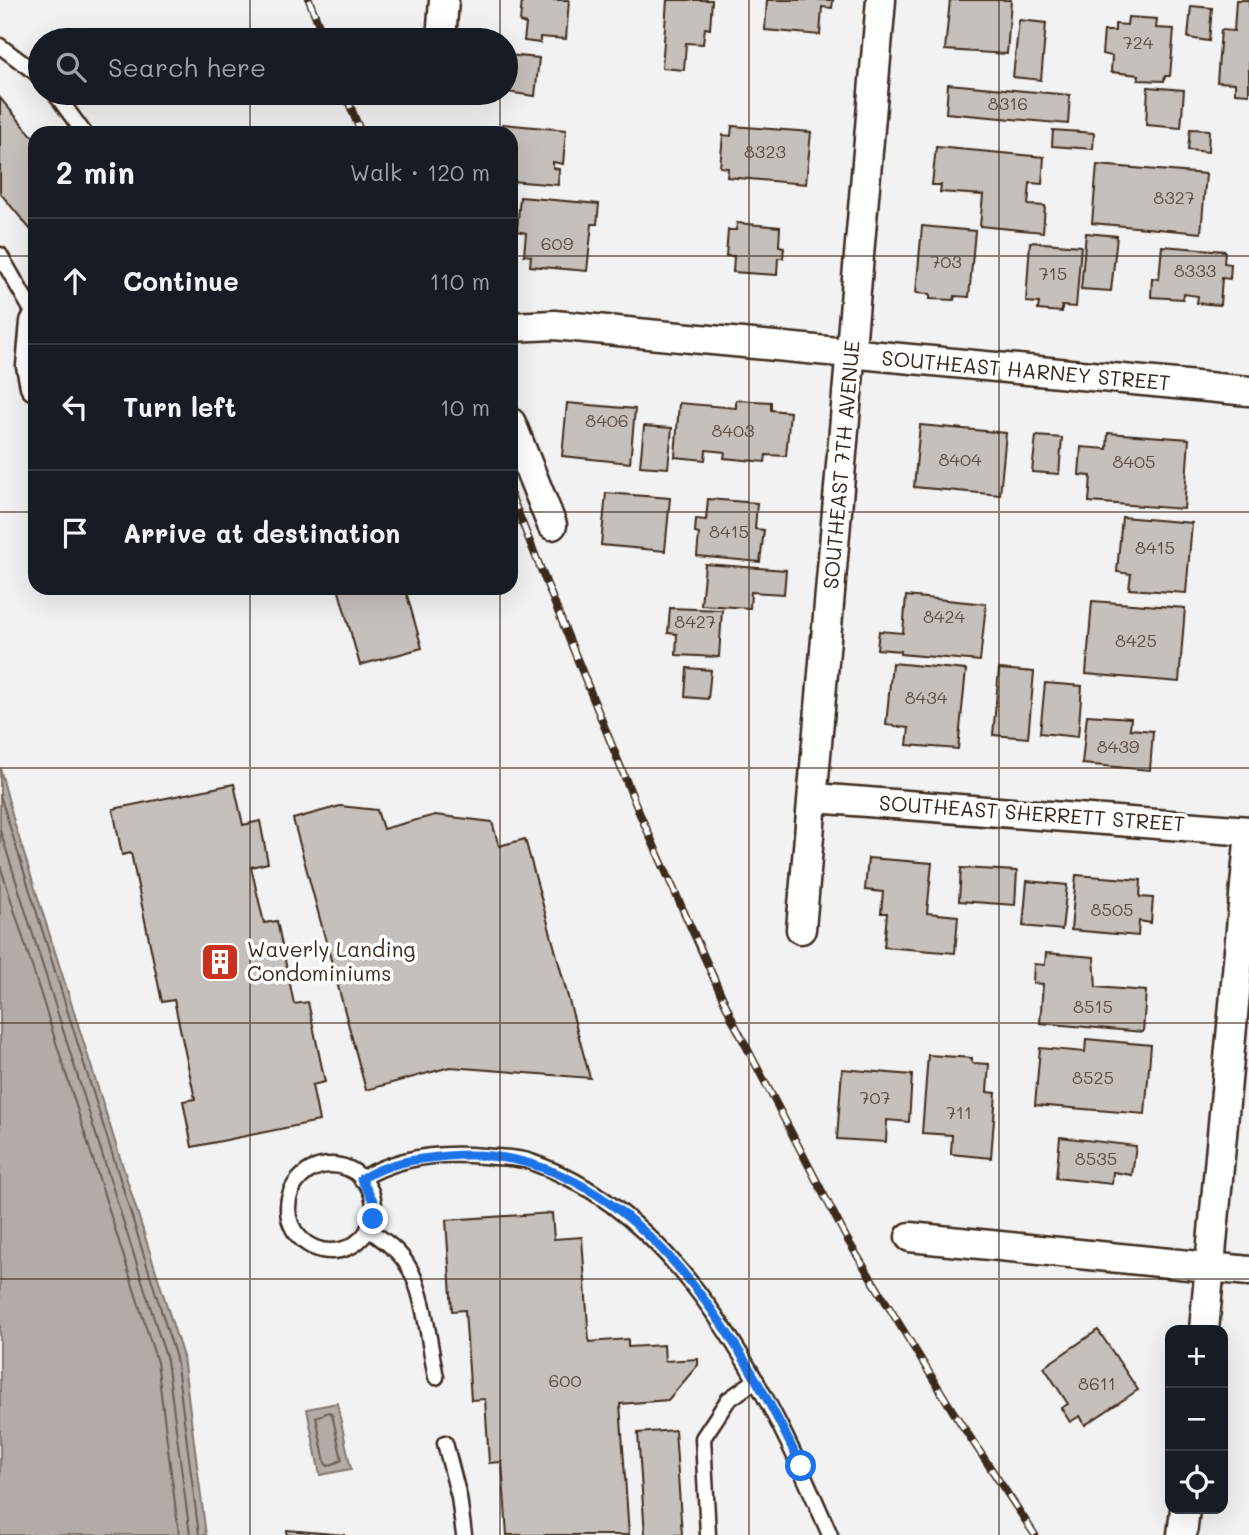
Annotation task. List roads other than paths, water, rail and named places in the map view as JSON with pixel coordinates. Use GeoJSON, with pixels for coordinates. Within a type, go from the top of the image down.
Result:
{"type":"FeatureCollection","features":[{"type":"Feature","properties":{"kind":"street"},"geometry":{"type":"LineString","coordinates":[[442,28],[444,0]]}},
{"type":"Feature","properties":{"kind":"street","name":"SOUTHEAST 7TH AVENUE"},"geometry":{"type":"LineString","coordinates":[[801,929],[881,0]]}},
{"type":"Feature","properties":{"kind":"street","name":"SOUTHEAST HARNEY STREET"},"geometry":{"type":"LineString","coordinates":[[518,327],[554,325],[1249,391]]}},
{"type":"Feature","properties":{"kind":"street"},"geometry":{"type":"LineString","coordinates":[[518,441],[552,525]]}},
{"type":"Feature","properties":{"kind":"street","name":"SOUTHEAST SHERRETT STREET"},"geometry":{"type":"LineString","coordinates":[[814,798],[1249,831]]}},
{"type":"Feature","properties":{"kind":"street"},"geometry":{"type":"LineString","coordinates":[[1204,1325],[1249,842]]}},
{"type":"Feature","properties":{"kind":"street"},"geometry":{"type":"LineString","coordinates":[[910,1237],[1249,1271]]}},
{"type":"Feature","properties":{"kind":"street"},"geometry":{"type":"LineString","coordinates":[[1182,1535],[1184,1514]]}},
{"type":"Feature","properties":{"kind":"lane"},"geometry":{"type":"LineString","coordinates":[[0,46],[28,67]]}},
{"type":"Feature","properties":{"kind":"lane"},"geometry":{"type":"LineString","coordinates":[[64,105],[80,126]]}},
{"type":"Feature","properties":{"kind":"lane"},"geometry":{"type":"LineString","coordinates":[[0,255],[28,306]]}},
{"type":"Feature","properties":{"kind":"lane"},"geometry":{"type":"LineString","coordinates":[[361,1179],[398,1161],[467,1155],[530,1161],[597,1193],[648,1234],[733,1341],[789,1442],[830,1535]]}},
{"type":"Feature","properties":{"kind":"lane"},"geometry":{"type":"LineString","coordinates":[[324,1166],[341,1167],[361,1179],[374,1202],[373,1219],[368,1229],[353,1245],[337,1251],[321,1250],[305,1243],[294,1231],[288,1215],[289,1198],[296,1183],[308,1172],[324,1166]]}},
{"type":"Feature","properties":{"kind":"lane"},"geometry":{"type":"LineString","coordinates":[[368,1229],[389,1244],[408,1265],[416,1286],[436,1377]]}},
{"type":"Feature","properties":{"kind":"lane"},"geometry":{"type":"LineString","coordinates":[[708,1535],[703,1438],[728,1400],[756,1380]]}},
{"type":"Feature","properties":{"kind":"lane"},"geometry":{"type":"LineString","coordinates":[[445,1443],[459,1497],[464,1535]]}},
{"type":"Feature","properties":{"kind":"water"},"geometry":{"type":"Polygon","coordinates":[[[0,768],[14,822],[183,1357],[206,1535],[0,1535],[0,768]]]}},
{"type":"Feature","properties":{"kind":"water"},"geometry":{"type":"Polygon","coordinates":[[[337,1403],[351,1469],[320,1475],[307,1409],[337,1403]]]}},
{"type":"Feature","properties":{"kind":"railway"},"geometry":{"type":"LineString","coordinates":[[309,0],[320,28]]}},
{"type":"Feature","properties":{"kind":"railway"},"geometry":{"type":"LineString","coordinates":[[350,105],[358,126]]}},
{"type":"Feature","properties":{"kind":"railway"},"geometry":{"type":"LineString","coordinates":[[518,512],[638,810],[734,1023],[847,1239],[954,1413],[1035,1535]]}},
{"type":"Feature","properties":{"kind":"place","name":"Waverly Landing Condominiums"},"geometry":{"type":"Point","coordinates":[220,962]}}]}
